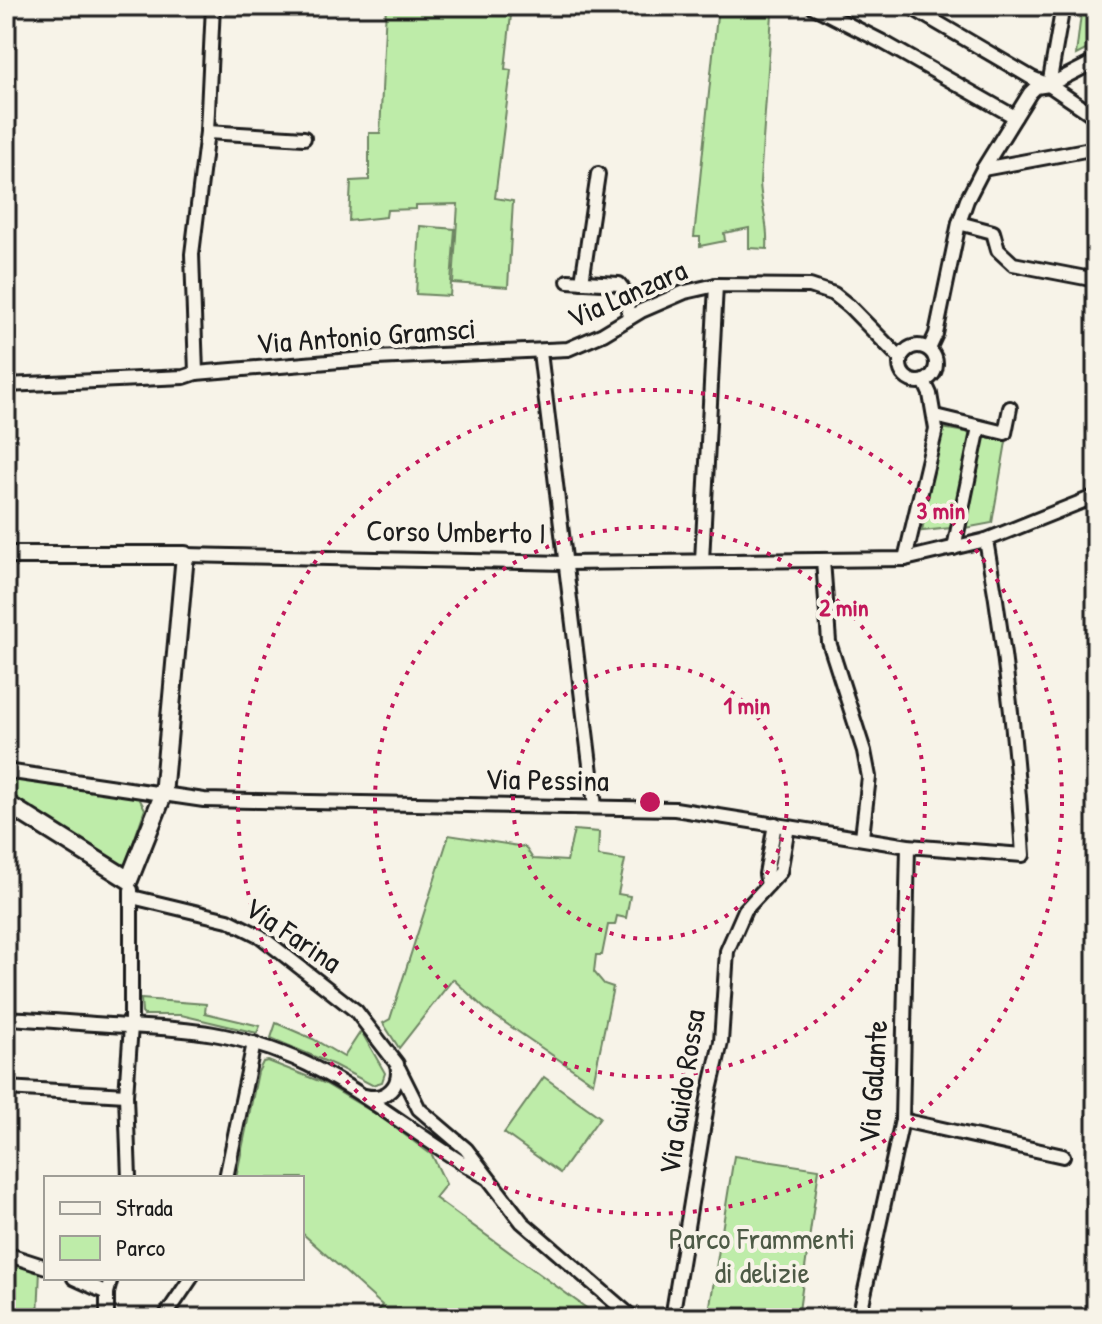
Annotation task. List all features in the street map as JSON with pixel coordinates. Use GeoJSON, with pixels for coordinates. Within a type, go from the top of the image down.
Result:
{"type":"FeatureCollection","features":[{"type":"Feature","properties":{"kind":"main road","name":"Corso Umberto I"},"geometry":{"type":"LineString","coordinates":[[6,555],[185,555]]}},
{"type":"Feature","properties":{"kind":"main road"},"geometry":{"type":"LineString","coordinates":[[6,803],[131,889],[163,795],[185,555]]}},
{"type":"Feature","properties":{"kind":"street"},"geometry":{"type":"LineString","coordinates":[[196,373],[192,254],[207,132],[213,6]]}},
{"type":"Feature","properties":{"kind":"street"},"geometry":{"type":"LineString","coordinates":[[812,6],[1015,117]]}},
{"type":"Feature","properties":{"kind":"street"},"geometry":{"type":"LineString","coordinates":[[909,6],[1049,85],[1096,117]]}},
{"type":"Feature","properties":{"kind":"street"},"geometry":{"type":"LineString","coordinates":[[1049,85],[1063,6]]}},
{"type":"Feature","properties":{"kind":"street"},"geometry":{"type":"LineString","coordinates":[[929,349],[936,334],[959,223],[983,169],[1036,87],[1049,85],[1096,61]]}},
{"type":"Feature","properties":{"kind":"street"},"geometry":{"type":"LineString","coordinates":[[207,132],[304,138]]}},
{"type":"Feature","properties":{"kind":"street"},"geometry":{"type":"LineString","coordinates":[[983,169],[1096,148]]}},
{"type":"Feature","properties":{"kind":"street"},"geometry":{"type":"LineString","coordinates":[[582,282],[598,174]]}},
{"type":"Feature","properties":{"kind":"street"},"geometry":{"type":"LineString","coordinates":[[959,223],[993,232],[998,250],[1013,264],[1096,280]]}},
{"type":"Feature","properties":{"kind":"street"},"geometry":{"type":"LineString","coordinates":[[568,281],[619,284],[626,293],[629,318]]}},
{"type":"Feature","properties":{"kind":"street"},"geometry":{"type":"LineString","coordinates":[[702,561],[716,285]]}},
{"type":"Feature","properties":{"kind":"street","name":"Via Lanzara"},"geometry":{"type":"LineString","coordinates":[[540,352],[568,349],[685,292],[716,285],[810,286],[834,294],[900,358]]}},
{"type":"Feature","properties":{"kind":"street"},"geometry":{"type":"LineString","coordinates":[[916,345],[929,349],[937,362],[931,377],[914,382],[905,377],[900,368],[900,358],[909,347],[916,345]]}},
{"type":"Feature","properties":{"kind":"street"},"geometry":{"type":"LineString","coordinates":[[540,352],[595,806]]}},
{"type":"Feature","properties":{"kind":"street","name":"Via Antonio Gramsci"},"geometry":{"type":"LineString","coordinates":[[6,385],[184,377],[196,373],[376,358],[540,352]]}},
{"type":"Feature","properties":{"kind":"street"},"geometry":{"type":"LineString","coordinates":[[905,559],[936,429],[924,381]]}},
{"type":"Feature","properties":{"kind":"street"},"geometry":{"type":"LineString","coordinates":[[935,416],[1005,433],[1010,408]]}},
{"type":"Feature","properties":{"kind":"street"},"geometry":{"type":"LineString","coordinates":[[954,548],[979,427]]}},
{"type":"Feature","properties":{"kind":"street","name":"Corso Umberto I"},"geometry":{"type":"LineString","coordinates":[[185,555],[565,563],[905,559],[986,540],[1096,496]]}},
{"type":"Feature","properties":{"kind":"street","name":"Via Pessina"},"geometry":{"type":"LineString","coordinates":[[6,771],[204,800],[675,809],[908,846],[1023,855],[1018,769],[999,611],[986,540]]}},
{"type":"Feature","properties":{"kind":"street"},"geometry":{"type":"LineString","coordinates":[[823,560],[829,642],[864,751],[869,777],[862,837]]}},
{"type":"Feature","properties":{"kind":"street","name":"Via Guido Rossa"},"geometry":{"type":"LineString","coordinates":[[672,1318],[708,1099],[721,1042],[727,951],[745,910],[768,885],[766,874],[782,826]]}},
{"type":"Feature","properties":{"kind":"street","name":"Via Galante"},"geometry":{"type":"LineString","coordinates":[[859,1318],[902,1120],[908,846]]}},
{"type":"Feature","properties":{"kind":"street"},"geometry":{"type":"LineString","coordinates":[[129,1176],[126,1095],[131,1026],[131,889]]}},
{"type":"Feature","properties":{"kind":"street","name":"Via Farina"},"geometry":{"type":"LineString","coordinates":[[131,889],[228,920],[260,936],[356,1011],[397,1064],[419,1109],[466,1149],[522,1222],[633,1318]]}},
{"type":"Feature","properties":{"kind":"street","name":"Via Farina"},"geometry":{"type":"LineString","coordinates":[[6,1018],[190,1028],[254,1043],[296,1059],[361,1095],[486,1177]]}},
{"type":"Feature","properties":{"kind":"street"},"geometry":{"type":"LineString","coordinates":[[226,1176],[254,1043]]}},
{"type":"Feature","properties":{"kind":"street"},"geometry":{"type":"LineString","coordinates":[[361,1095],[374,1098],[389,1093],[398,1080],[397,1064]]}},
{"type":"Feature","properties":{"kind":"street"},"geometry":{"type":"LineString","coordinates":[[6,1088],[126,1095]]}},
{"type":"Feature","properties":{"kind":"street"},"geometry":{"type":"LineString","coordinates":[[902,1120],[1063,1156]]}},
{"type":"Feature","properties":{"kind":"street"},"geometry":{"type":"LineString","coordinates":[[6,1254],[44,1266]]}},
{"type":"Feature","properties":{"kind":"street"},"geometry":{"type":"LineString","coordinates":[[78,1280],[107,1293]]}},
{"type":"Feature","properties":{"kind":"street"},"geometry":{"type":"LineString","coordinates":[[107,1318],[110,1280]]}},
{"type":"Feature","properties":{"kind":"street"},"geometry":{"type":"LineString","coordinates":[[164,1318],[190,1280]]}},
{"type":"Feature","properties":{"kind":"green space"},"geometry":{"type":"Polygon","coordinates":[[[386,6],[432,6],[455,10],[456,6],[512,6],[505,69],[511,70],[495,198],[513,201],[508,287],[453,283],[458,204],[416,205],[416,209],[387,210],[386,217],[349,221],[351,181],[369,180],[369,133],[380,133],[386,6]]]}},
{"type":"Feature","properties":{"kind":"green space"},"geometry":{"type":"Polygon","coordinates":[[[718,6],[741,6],[772,14],[760,182],[767,249],[749,248],[749,228],[724,233],[725,241],[700,246],[700,237],[694,237],[718,6]]]}},
{"type":"Feature","properties":{"kind":"green space"},"geometry":{"type":"Polygon","coordinates":[[[1082,6],[1096,6],[1096,45],[1076,55],[1082,6]]]}},
{"type":"Feature","properties":{"kind":"green space"},"geometry":{"type":"Polygon","coordinates":[[[420,226],[455,229],[450,296],[416,294],[420,226]]]}},
{"type":"Feature","properties":{"kind":"green space"},"geometry":{"type":"Polygon","coordinates":[[[941,428],[971,435],[951,528],[922,531],[941,428]]]}},
{"type":"Feature","properties":{"kind":"green space"},"geometry":{"type":"Polygon","coordinates":[[[983,436],[1006,442],[992,523],[965,528],[983,436]]]}},
{"type":"Feature","properties":{"kind":"green space"},"geometry":{"type":"Polygon","coordinates":[[[6,773],[139,798],[145,809],[126,863],[121,866],[6,795],[6,773]]]}},
{"type":"Feature","properties":{"kind":"green space"},"geometry":{"type":"Polygon","coordinates":[[[574,830],[599,832],[598,856],[625,860],[618,894],[630,896],[626,918],[617,916],[615,925],[608,925],[602,955],[596,955],[594,972],[604,984],[613,987],[593,1083],[485,1009],[453,979],[399,1048],[383,1023],[390,1019],[449,835],[525,847],[533,859],[567,861],[574,830]]]}},
{"type":"Feature","properties":{"kind":"green space"},"geometry":{"type":"Polygon","coordinates":[[[141,999],[206,1004],[205,1013],[260,1026],[257,1033],[181,1015],[144,1015],[141,999]]]}},
{"type":"Feature","properties":{"kind":"green space"},"geometry":{"type":"Polygon","coordinates":[[[276,1023],[344,1057],[361,1031],[385,1073],[382,1082],[372,1085],[271,1038],[276,1023]]]}},
{"type":"Feature","properties":{"kind":"green space"},"geometry":{"type":"Polygon","coordinates":[[[268,1061],[324,1083],[379,1116],[432,1155],[446,1184],[435,1198],[600,1318],[372,1318],[382,1305],[304,1235],[304,1176],[236,1176],[258,1072],[263,1062],[268,1061]]]}},
{"type":"Feature","properties":{"kind":"green space"},"geometry":{"type":"Polygon","coordinates":[[[544,1077],[600,1117],[560,1173],[504,1133],[544,1077]]]}},
{"type":"Feature","properties":{"kind":"green space","name":"Parco Frammenti di delizie"},"geometry":{"type":"Polygon","coordinates":[[[734,1156],[819,1169],[798,1318],[708,1318],[734,1156]]]}},
{"type":"Feature","properties":{"kind":"green space"},"geometry":{"type":"Polygon","coordinates":[[[6,1258],[40,1269],[38,1318],[6,1318],[6,1258]]]}}]}
